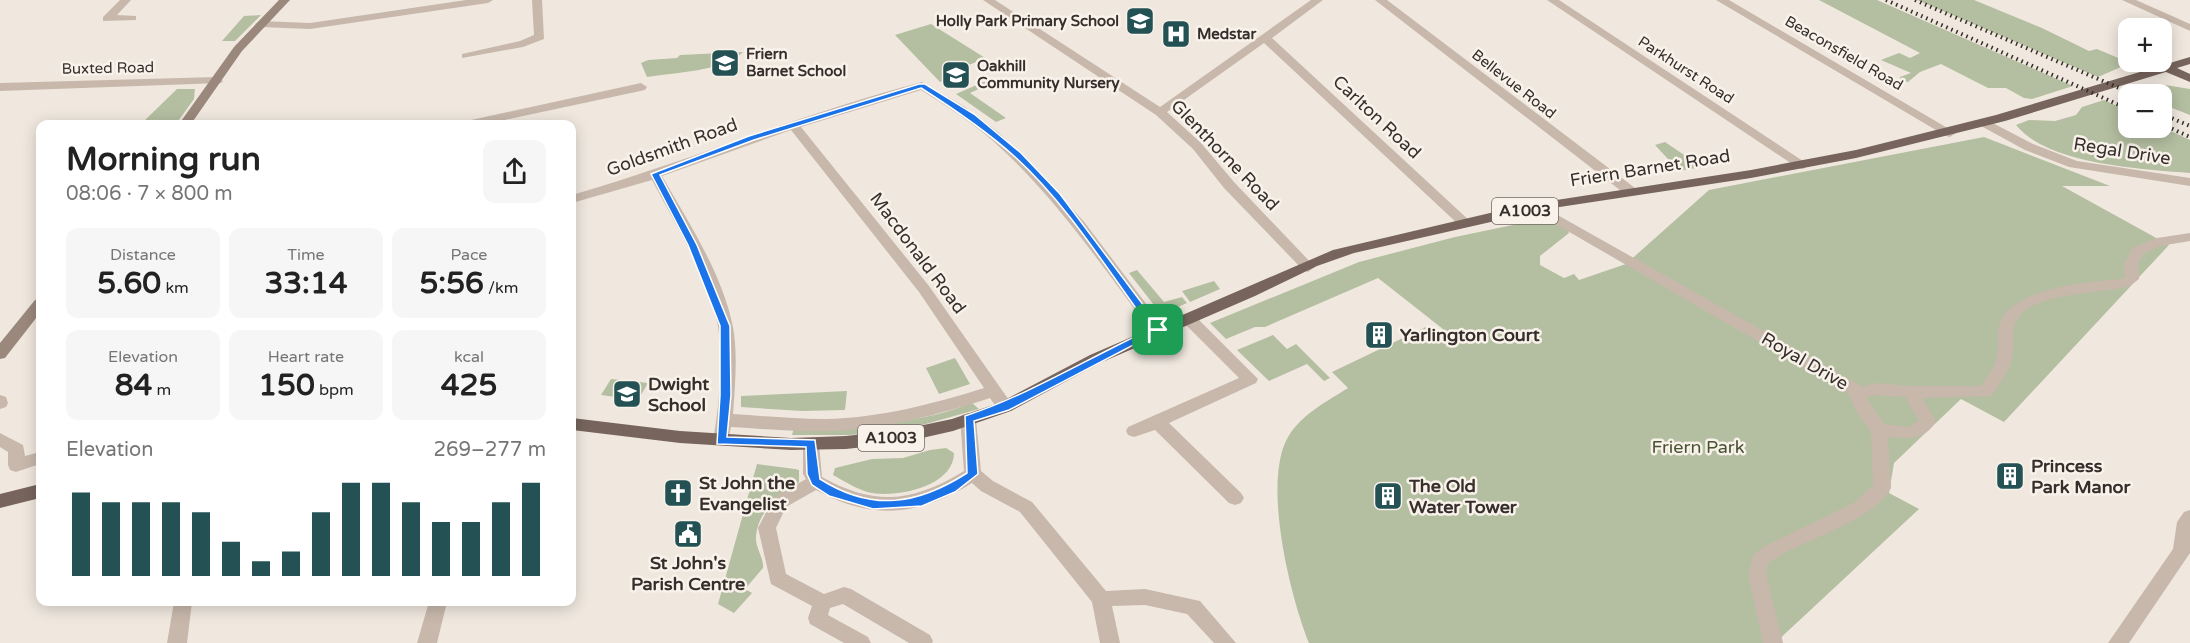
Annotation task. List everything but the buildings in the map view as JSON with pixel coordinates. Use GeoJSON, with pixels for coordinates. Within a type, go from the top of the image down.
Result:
{"type":"FeatureCollection","features":[{"type":"Feature","properties":{"kind":"main road"},"geometry":{"type":"LineString","coordinates":[[187,120],[260,24],[285,0]]}},
{"type":"Feature","properties":{"kind":"main road","name":"Friern Barnet Road"},"geometry":{"type":"LineString","coordinates":[[2172,66],[2190,60]]}},
{"type":"Feature","properties":{"kind":"main road"},"geometry":{"type":"LineString","coordinates":[[2172,70],[2190,78]]}},
{"type":"Feature","properties":{"kind":"main road","name":"Friern Barnet Road"},"geometry":{"type":"LineString","coordinates":[[576,424],[721,441],[811,443],[894,438],[969,419],[1005,407],[1089,362],[1158,330],[1344,251],[1464,222],[1630,191],[1803,165],[1950,133],[2071,100],[2155,72]]}},
{"type":"Feature","properties":{"kind":"main road"},"geometry":{"type":"LineString","coordinates":[[0,354],[36,309]]}},
{"type":"Feature","properties":{"kind":"main road"},"geometry":{"type":"LineString","coordinates":[[0,501],[36,492]]}},
{"type":"Feature","properties":{"kind":"street"},"geometry":{"type":"LineString","coordinates":[[126,0],[107,19],[132,18]]}},
{"type":"Feature","properties":{"kind":"street"},"geometry":{"type":"LineString","coordinates":[[260,24],[310,26],[488,0]]}},
{"type":"Feature","properties":{"kind":"street"},"geometry":{"type":"LineString","coordinates":[[466,56],[523,44],[540,37],[537,0]]}},
{"type":"Feature","properties":{"kind":"street","name":"Glenthorne Road"},"geometry":{"type":"LineString","coordinates":[[988,0],[1161,112],[1197,146],[1229,185],[1308,267]]}},
{"type":"Feature","properties":{"kind":"street"},"geometry":{"type":"LineString","coordinates":[[1161,112],[1318,0]]}},
{"type":"Feature","properties":{"kind":"street","name":"Bellevue Road"},"geometry":{"type":"LineString","coordinates":[[1380,0],[1630,191]]}},
{"type":"Feature","properties":{"kind":"street","name":"Parkhurst Road"},"geometry":{"type":"LineString","coordinates":[[1552,0],[1803,165]]}},
{"type":"Feature","properties":{"kind":"street","name":"Beaconsfield Road"},"geometry":{"type":"LineString","coordinates":[[1721,0],[1950,133]]}},
{"type":"Feature","properties":{"kind":"street"},"geometry":{"type":"LineString","coordinates":[[2127,0],[2190,28]]}},
{"type":"Feature","properties":{"kind":"street","name":"Carlton Road"},"geometry":{"type":"LineString","coordinates":[[1265,38],[1464,222]]}},
{"type":"Feature","properties":{"kind":"street","name":"Buxted Road"},"geometry":{"type":"LineString","coordinates":[[0,87],[217,81]]}},
{"type":"Feature","properties":{"kind":"street","name":"Goldsmith Road"},"geometry":{"type":"LineString","coordinates":[[576,198],[655,174],[710,152],[922,86],[972,116],[1018,155],[1057,196],[1158,330]]}},
{"type":"Feature","properties":{"kind":"street"},"geometry":{"type":"LineString","coordinates":[[489,120],[641,87]]}},
{"type":"Feature","properties":{"kind":"street","name":"Regal Drive"},"geometry":{"type":"LineString","coordinates":[[1985,123],[2029,147],[2074,164],[2190,182]]}},
{"type":"Feature","properties":{"kind":"street","name":"Macdonald Road"},"geometry":{"type":"LineString","coordinates":[[794,126],[924,289],[1005,407]]}},
{"type":"Feature","properties":{"kind":"street"},"geometry":{"type":"LineString","coordinates":[[655,174],[693,245],[725,326],[724,420],[721,441]]}},
{"type":"Feature","properties":{"kind":"street","name":"Royal Drive"},"geometry":{"type":"LineString","coordinates":[[1538,208],[1861,393],[1875,389],[1910,392]]}},
{"type":"Feature","properties":{"kind":"street"},"geometry":{"type":"LineString","coordinates":[[1910,392],[1985,392],[1999,375],[2006,351],[2006,326],[2013,313],[2040,298],[2071,288],[2125,283],[2132,279],[2131,265],[2137,250],[2157,242],[2190,237]]}},
{"type":"Feature","properties":{"kind":"street"},"geometry":{"type":"LineString","coordinates":[[1134,431],[1250,380],[1188,318]]}},
{"type":"Feature","properties":{"kind":"street"},"geometry":{"type":"LineString","coordinates":[[724,420],[827,424],[892,418],[943,408],[993,391]]}},
{"type":"Feature","properties":{"kind":"street"},"geometry":{"type":"LineString","coordinates":[[1879,430],[1913,433],[1928,421],[1910,392]]}},
{"type":"Feature","properties":{"kind":"street"},"geometry":{"type":"LineString","coordinates":[[1773,643],[1757,574],[1760,559],[1771,551],[1860,508],[1882,488],[1882,451],[1879,430],[1860,404],[1858,398],[1861,393]]}},
{"type":"Feature","properties":{"kind":"street"},"geometry":{"type":"LineString","coordinates":[[969,419],[973,474],[987,486],[1026,507],[1101,598],[1110,643]]}},
{"type":"Feature","properties":{"kind":"street"},"geometry":{"type":"LineString","coordinates":[[1157,422],[1235,498]]}},
{"type":"Feature","properties":{"kind":"street"},"geometry":{"type":"LineString","coordinates":[[0,439],[17,449],[15,465],[36,459]]}},
{"type":"Feature","properties":{"kind":"street"},"geometry":{"type":"LineString","coordinates":[[811,443],[812,474],[816,482],[833,493],[873,505],[918,503],[951,489],[973,474]]}},
{"type":"Feature","properties":{"kind":"street"},"geometry":{"type":"LineString","coordinates":[[816,482],[780,502],[766,528],[778,579],[823,603],[844,595],[923,641],[922,643]]}},
{"type":"Feature","properties":{"kind":"street"},"geometry":{"type":"LineString","coordinates":[[2118,643],[2182,551],[2186,522],[2190,517]]}},
{"type":"Feature","properties":{"kind":"street"},"geometry":{"type":"LineString","coordinates":[[1101,598],[1144,597],[1193,607],[1226,643]]}},
{"type":"Feature","properties":{"kind":"street"},"geometry":{"type":"LineString","coordinates":[[823,603],[818,618],[861,643]]}},
{"type":"Feature","properties":{"kind":"street"},"geometry":{"type":"LineString","coordinates":[[177,643],[182,606]]}},
{"type":"Feature","properties":{"kind":"street"},"geometry":{"type":"LineString","coordinates":[[427,643],[437,606]]}},
{"type":"Feature","properties":{"kind":"green space"},"geometry":{"type":"Polygon","coordinates":[[[1819,0],[1877,0],[2073,86],[2032,99],[2024,98],[2006,88],[1988,88],[1941,64],[1920,72],[1908,82],[1900,80],[1900,77],[1911,73],[1881,60],[1899,53],[1910,58],[1920,53],[1819,0]]]}},
{"type":"Feature","properties":{"kind":"green space"},"geometry":{"type":"Polygon","coordinates":[[[1917,0],[1974,0],[2042,28],[2089,51],[2097,49],[2118,58],[2118,68],[2098,77],[1917,0]]]}},
{"type":"Feature","properties":{"kind":"green space"},"geometry":{"type":"Polygon","coordinates":[[[261,15],[235,41],[222,41],[244,16],[261,15]]]}},
{"type":"Feature","properties":{"kind":"green space"},"geometry":{"type":"Polygon","coordinates":[[[931,24],[990,61],[984,64],[979,61],[966,66],[963,64],[945,72],[952,77],[940,82],[895,35],[931,24]]]}},
{"type":"Feature","properties":{"kind":"green space"},"geometry":{"type":"Polygon","coordinates":[[[743,52],[735,58],[711,67],[647,77],[641,63],[648,60],[677,58],[680,55],[743,52]]]}},
{"type":"Feature","properties":{"kind":"green space"},"geometry":{"type":"Polygon","coordinates":[[[988,80],[992,83],[970,93],[1006,118],[996,122],[956,94],[988,80]]]}},
{"type":"Feature","properties":{"kind":"green space"},"geometry":{"type":"Polygon","coordinates":[[[2172,86],[2190,89],[2190,115],[2172,108],[2172,86]]]}},
{"type":"Feature","properties":{"kind":"green space"},"geometry":{"type":"Polygon","coordinates":[[[177,89],[195,89],[194,99],[179,120],[145,120],[177,89]]]}},
{"type":"Feature","properties":{"kind":"green space"},"geometry":{"type":"Polygon","coordinates":[[[2104,100],[2118,106],[2118,138],[2172,138],[2172,132],[2190,140],[2190,173],[2122,167],[2072,157],[2050,149],[2031,138],[2016,125],[2029,120],[2055,121],[2076,115],[2082,107],[2104,100]]]}},
{"type":"Feature","properties":{"kind":"green space","name":"Friern Park"},"geometry":{"type":"Polygon","coordinates":[[[1984,137],[2110,186],[2062,186],[2169,245],[2004,422],[1961,399],[1894,463],[1889,493],[1919,509],[1775,643],[1309,643],[1287,569],[1278,510],[1281,457],[1288,437],[1307,415],[1348,388],[1332,372],[1426,327],[1433,333],[1443,329],[1378,278],[1265,327],[1255,327],[1226,339],[1210,323],[1359,262],[1455,237],[1546,218],[1567,227],[1569,233],[1540,256],[1540,265],[1564,278],[1574,274],[1579,280],[1626,264],[1709,190],[1984,137]]]}},
{"type":"Feature","properties":{"kind":"green space"},"geometry":{"type":"Polygon","coordinates":[[[1665,142],[1702,167],[1679,171],[1655,145],[1665,142]]]}},
{"type":"Feature","properties":{"kind":"green space"},"geometry":{"type":"Polygon","coordinates":[[[1137,270],[1164,302],[1182,297],[1187,303],[1161,314],[1129,273],[1137,270]]]}},
{"type":"Feature","properties":{"kind":"green space"},"geometry":{"type":"Polygon","coordinates":[[[1214,281],[1220,289],[1190,302],[1182,291],[1214,281]]]}},
{"type":"Feature","properties":{"kind":"green space"},"geometry":{"type":"Polygon","coordinates":[[[1273,335],[1287,349],[1296,344],[1330,378],[1324,381],[1307,364],[1269,381],[1237,350],[1273,335]]]}},
{"type":"Feature","properties":{"kind":"green space"},"geometry":{"type":"Polygon","coordinates":[[[955,358],[970,384],[939,394],[926,368],[955,358]]]}},
{"type":"Feature","properties":{"kind":"green space"},"geometry":{"type":"Polygon","coordinates":[[[611,379],[648,383],[638,400],[601,395],[611,379]]]}},
{"type":"Feature","properties":{"kind":"green space"},"geometry":{"type":"Polygon","coordinates":[[[847,391],[845,410],[802,411],[741,407],[741,396],[847,391]]]}},
{"type":"Feature","properties":{"kind":"green space"},"geometry":{"type":"Polygon","coordinates":[[[972,403],[979,409],[901,431],[849,435],[792,435],[794,428],[862,425],[906,420],[950,411],[972,403]]]}},
{"type":"Feature","properties":{"kind":"green space"},"geometry":{"type":"Polygon","coordinates":[[[946,448],[954,453],[951,465],[944,474],[934,482],[906,492],[878,494],[867,492],[833,475],[835,468],[872,459],[903,458],[946,448]]]}},
{"type":"Feature","properties":{"kind":"green space"},"geometry":{"type":"Polygon","coordinates":[[[757,464],[799,470],[799,482],[767,510],[758,525],[756,540],[763,568],[745,589],[752,593],[734,613],[718,604],[757,464]]]}},
{"type":"Feature","properties":{"kind":"railway"},"geometry":{"type":"LineString","coordinates":[[1886,0],[2118,104]]}},
{"type":"Feature","properties":{"kind":"railway"},"geometry":{"type":"LineString","coordinates":[[1915,0],[2118,88]]}},
{"type":"Feature","properties":{"kind":"railway"},"geometry":{"type":"LineString","coordinates":[[2172,118],[2190,126]]}},
{"type":"Feature","properties":{"kind":"railway"},"geometry":{"type":"LineString","coordinates":[[2172,129],[2190,137]]}},
{"type":"Feature","properties":{"kind":"place","name":"Holly Park Primary School"},"geometry":{"type":"Point","coordinates":[1140,21]}},
{"type":"Feature","properties":{"kind":"place","name":"Medstar"},"geometry":{"type":"Point","coordinates":[1176,34]}},
{"type":"Feature","properties":{"kind":"place","name":"Friern Barnet School"},"geometry":{"type":"Point","coordinates":[725,63]}},
{"type":"Feature","properties":{"kind":"place","name":"Oakhill Community Nursery"},"geometry":{"type":"Point","coordinates":[956,75]}},
{"type":"Feature","properties":{"kind":"place","name":"Yarlington Court"},"geometry":{"type":"Point","coordinates":[1379,335]}},
{"type":"Feature","properties":{"kind":"place","name":"Dwight School"},"geometry":{"type":"Point","coordinates":[627,394]}},
{"type":"Feature","properties":{"kind":"place","name":"Princess Park Manor"},"geometry":{"type":"Point","coordinates":[2010,476]}},
{"type":"Feature","properties":{"kind":"place","name":"St John the Evangelist"},"geometry":{"type":"Point","coordinates":[678,493]}},
{"type":"Feature","properties":{"kind":"place","name":"The Old Water Tower"},"geometry":{"type":"Point","coordinates":[1388,496]}},
{"type":"Feature","properties":{"kind":"place","name":"St John's Parish Centre"},"geometry":{"type":"Point","coordinates":[688,534]}},
{"type":"Feature","properties":{"kind":"route"},"geometry":{"type":"LineString","coordinates":[[922,86],[972,116],[1018,155],[1057,196],[1158,330],[1089,362],[1005,407],[969,419],[973,474],[951,489],[918,503],[873,505],[833,493],[816,482],[812,474],[811,443],[721,441],[726,395],[725,326],[693,245],[655,174],[752,138],[922,86]]}}]}
